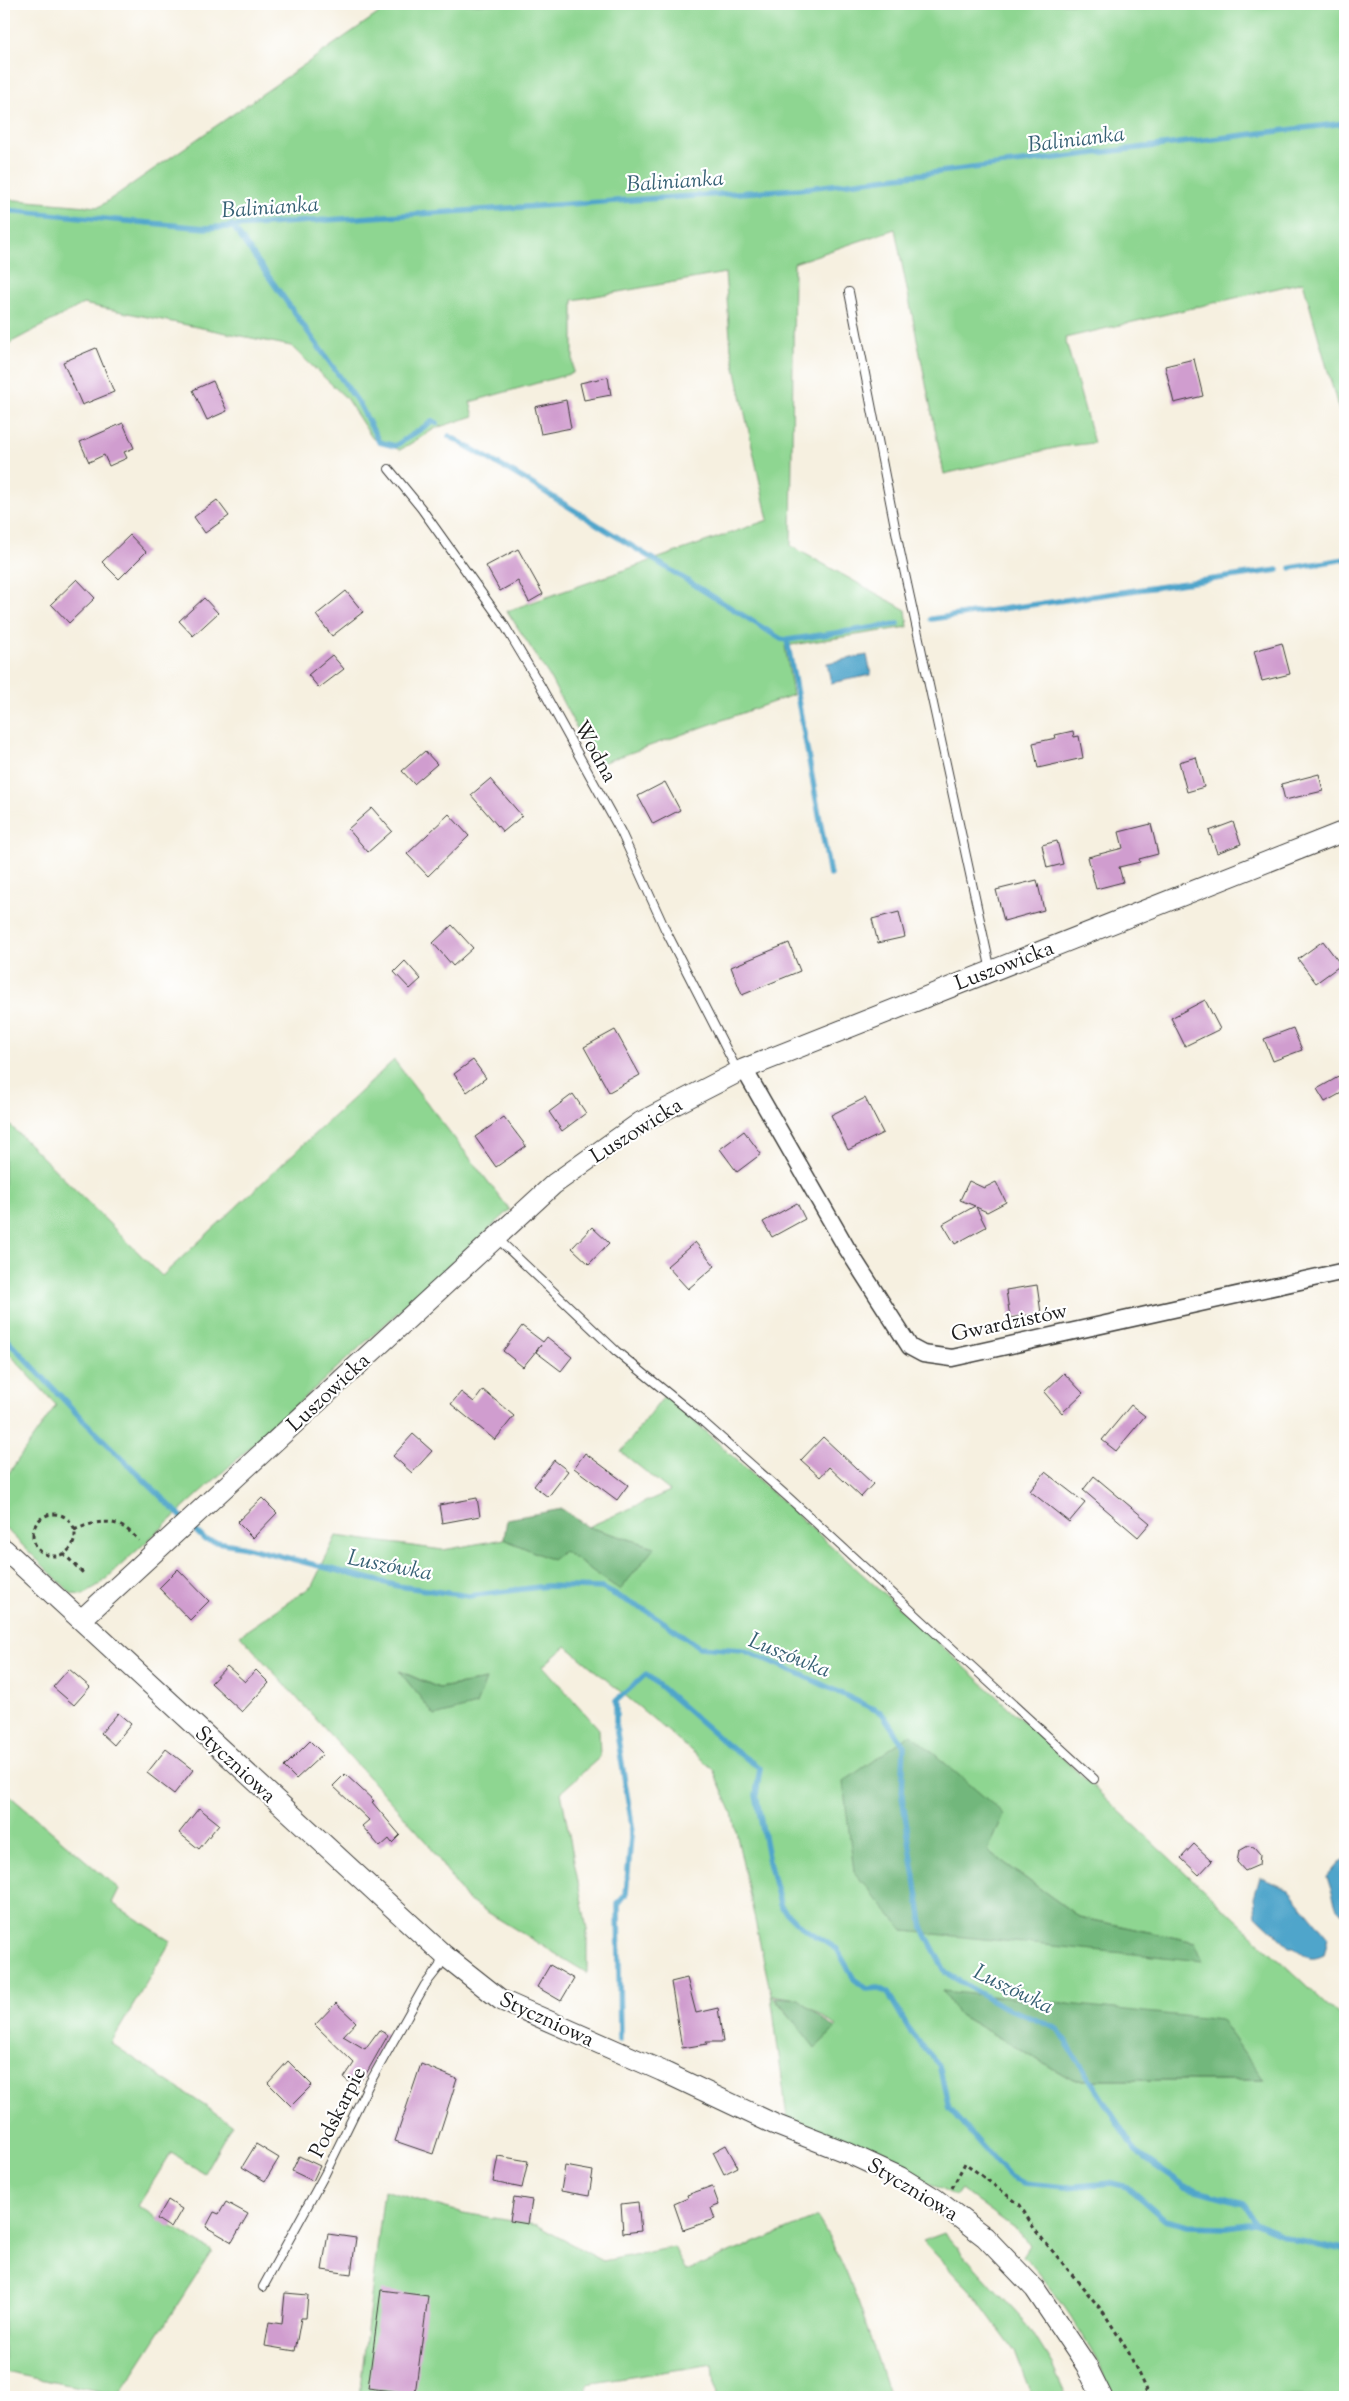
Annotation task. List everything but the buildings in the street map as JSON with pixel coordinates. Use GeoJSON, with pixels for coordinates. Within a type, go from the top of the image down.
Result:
{"type":"FeatureCollection","features":[{"type":"Feature","properties":{"kind":"street","name":"Luszowicka"},"geometry":{"type":"LineString","coordinates":[[81,1620],[554,1184],[641,1122],[741,1071],[1345,831]]}},
{"type":"Feature","properties":{"kind":"street","name":"Gwardzistów"},"geometry":{"type":"LineString","coordinates":[[741,1071],[899,1332],[910,1347],[923,1354],[952,1358],[1345,1271]]}},
{"type":"Feature","properties":{"kind":"street","name":"Styczniowa"},"geometry":{"type":"LineString","coordinates":[[4,1549],[444,1955],[501,2000],[662,2071],[774,2124],[866,2161],[900,2177],[943,2204],[985,2236],[1035,2289],[1086,2365],[1102,2397]]}},
{"type":"Feature","properties":{"kind":"lane"},"geometry":{"type":"LineString","coordinates":[[849,292],[898,542],[991,971]]}},
{"type":"Feature","properties":{"kind":"lane","name":"Wodna"},"geometry":{"type":"LineString","coordinates":[[389,469],[421,508],[503,623],[540,686],[621,832],[665,929],[741,1071]]}},
{"type":"Feature","properties":{"kind":"lane"},"geometry":{"type":"LineString","coordinates":[[496,1238],[616,1351],[701,1420],[782,1492],[1094,1779]]}},
{"type":"Feature","properties":{"kind":"lane","name":"Podskarpie"},"geometry":{"type":"LineString","coordinates":[[263,2287],[325,2174],[369,2084],[444,1955]]}},
{"type":"Feature","properties":{"kind":"path"},"geometry":{"type":"LineString","coordinates":[[55,1514],[68,1519],[74,1530],[72,1544],[63,1553],[50,1555],[38,1548],[33,1536],[37,1523],[42,1518],[55,1514]]}},
{"type":"Feature","properties":{"kind":"path"},"geometry":{"type":"LineString","coordinates":[[74,1530],[101,1521],[120,1524],[134,1534],[151,1554]]}},
{"type":"Feature","properties":{"kind":"path"},"geometry":{"type":"LineString","coordinates":[[63,1553],[84,1574]]}},
{"type":"Feature","properties":{"kind":"path"},"geometry":{"type":"LineString","coordinates":[[943,2204],[965,2163],[1020,2205],[1035,2230],[1104,2313],[1129,2353],[1149,2397]]}},
{"type":"Feature","properties":{"kind":"green space"},"geometry":{"type":"Polygon","coordinates":[[[392,4],[1345,4],[1345,420],[1342,421],[1303,282],[1065,338],[1094,443],[1059,447],[944,474],[895,229],[794,263],[791,546],[906,610],[908,627],[785,646],[793,695],[596,765],[548,674],[507,611],[768,520],[731,349],[725,273],[573,300],[573,373],[470,402],[474,416],[436,428],[400,450],[372,438],[346,398],[291,346],[83,304],[4,346],[4,199],[99,207],[392,4]]]}},
{"type":"Feature","properties":{"kind":"green space"},"geometry":{"type":"Polygon","coordinates":[[[394,1060],[510,1210],[97,1587],[83,1595],[72,1594],[4,1527],[4,1480],[56,1405],[4,1348],[4,1119],[162,1276],[394,1060]]]}},
{"type":"Feature","properties":{"kind":"green space"},"geometry":{"type":"Polygon","coordinates":[[[665,1395],[979,1680],[1340,2017],[1345,2009],[1345,2397],[1112,2397],[1099,2364],[1075,2322],[1043,2278],[1023,2256],[1030,2245],[1022,2234],[961,2189],[955,2197],[895,2164],[787,2117],[771,1995],[732,1813],[713,1769],[566,1646],[543,1666],[599,1729],[600,1757],[561,1792],[587,1929],[587,1973],[466,1899],[427,1842],[240,1635],[312,1586],[336,1536],[443,1550],[504,1539],[552,1559],[564,1551],[655,1547],[588,1527],[670,1491],[621,1452],[665,1395]],[[400,1671],[435,1716],[486,1680],[439,1688],[400,1671]],[[1004,1814],[904,1931],[1195,1942],[1079,1917],[988,1851],[1004,1814]],[[772,1995],[815,2047],[837,2027],[798,1999],[772,1995]],[[958,2014],[1073,2080],[1263,2080],[958,2014]]]}},
{"type":"Feature","properties":{"kind":"green space"},"geometry":{"type":"Polygon","coordinates":[[[562,1509],[588,1527],[655,1547],[620,1590],[564,1551],[552,1560],[504,1539],[507,1519],[562,1509]]]}},
{"type":"Feature","properties":{"kind":"green space"},"geometry":{"type":"Polygon","coordinates":[[[399,1671],[439,1688],[486,1680],[476,1705],[435,1716],[399,1671]]]}},
{"type":"Feature","properties":{"kind":"green space"},"geometry":{"type":"Polygon","coordinates":[[[911,1734],[1004,1814],[988,1851],[1079,1917],[1195,1942],[1203,1961],[904,1931],[854,1872],[843,1782],[911,1734]]]}},
{"type":"Feature","properties":{"kind":"green space"},"geometry":{"type":"Polygon","coordinates":[[[4,1791],[119,1889],[112,1903],[171,1941],[111,2043],[232,2124],[204,2173],[171,2153],[138,2206],[212,2251],[119,2395],[4,2372],[4,1791]]]}},
{"type":"Feature","properties":{"kind":"green space"},"geometry":{"type":"Polygon","coordinates":[[[943,1991],[1221,2020],[1264,2080],[1073,2080],[958,2014],[943,1991]]]}},
{"type":"Feature","properties":{"kind":"green space"},"geometry":{"type":"Polygon","coordinates":[[[775,1997],[799,1999],[835,2029],[815,2048],[775,1997]]]}},
{"type":"Feature","properties":{"kind":"green space"},"geometry":{"type":"Polygon","coordinates":[[[384,2190],[463,2213],[536,2225],[603,2261],[674,2247],[686,2271],[817,2217],[850,2281],[890,2397],[716,2397],[713,2364],[587,2384],[587,2397],[359,2397],[384,2190]]]}},
{"type":"Feature","properties":{"kind":"green space"},"geometry":{"type":"Polygon","coordinates":[[[944,2233],[1029,2327],[1052,2364],[1067,2397],[1032,2397],[1015,2352],[969,2289],[923,2241],[944,2233]]]}},
{"type":"Feature","properties":{"kind":"water"},"geometry":{"type":"Polygon","coordinates":[[[867,655],[871,675],[831,683],[827,663],[867,655]]]}},
{"type":"Feature","properties":{"kind":"water"},"geometry":{"type":"Polygon","coordinates":[[[1345,1860],[1345,1917],[1337,1909],[1327,1877],[1339,1863],[1345,1860]]]}},
{"type":"Feature","properties":{"kind":"water"},"geometry":{"type":"Polygon","coordinates":[[[1260,1877],[1290,1891],[1328,1938],[1324,1955],[1311,1958],[1305,1956],[1294,1947],[1289,1947],[1256,1916],[1254,1898],[1260,1877]]]}},
{"type":"Feature","properties":{"kind":"waterway","name":"Balinianka"},"geometry":{"type":"LineString","coordinates":[[4,210],[205,228],[799,189],[1345,123]]}},
{"type":"Feature","properties":{"kind":"waterway"},"geometry":{"type":"LineString","coordinates":[[232,225],[360,405],[379,442],[395,446],[433,421],[437,423]]}},
{"type":"Feature","properties":{"kind":"waterway"},"geometry":{"type":"LineString","coordinates":[[449,436],[529,482],[781,639],[787,640],[898,624]]}},
{"type":"Feature","properties":{"kind":"waterway"},"geometry":{"type":"LineString","coordinates":[[1291,568],[1345,559]]}},
{"type":"Feature","properties":{"kind":"waterway"},"geometry":{"type":"LineString","coordinates":[[931,619],[1278,570]]}},
{"type":"Feature","properties":{"kind":"waterway"},"geometry":{"type":"LineString","coordinates":[[787,640],[830,875]]}},
{"type":"Feature","properties":{"kind":"waterway","name":"Luszówka"},"geometry":{"type":"LineString","coordinates":[[4,1336],[81,1418],[205,1540],[241,1546],[398,1586],[469,1596],[547,1586],[602,1588],[652,1614],[699,1647],[743,1650],[798,1673],[882,1713],[904,1746],[902,1796],[923,1929],[946,1973],[1002,2006],[1058,2029],[1136,2152],[1185,2187],[1244,2203],[1255,2223],[1295,2240],[1345,2250]]}},
{"type":"Feature","properties":{"kind":"waterway"},"geometry":{"type":"LineString","coordinates":[[620,2039],[618,1904],[626,1894],[632,1825],[616,1727],[616,1701],[646,1674],[727,1745],[760,1768],[756,1795],[769,1862],[781,1907],[799,1925],[837,1949],[854,1979],[867,1989],[878,1988],[888,1993],[912,2034],[939,2065],[949,2108],[1008,2176],[1024,2183],[1066,2187],[1112,2183],[1127,2187],[1165,2220],[1188,2226],[1226,2227],[1255,2223]]}}]}
